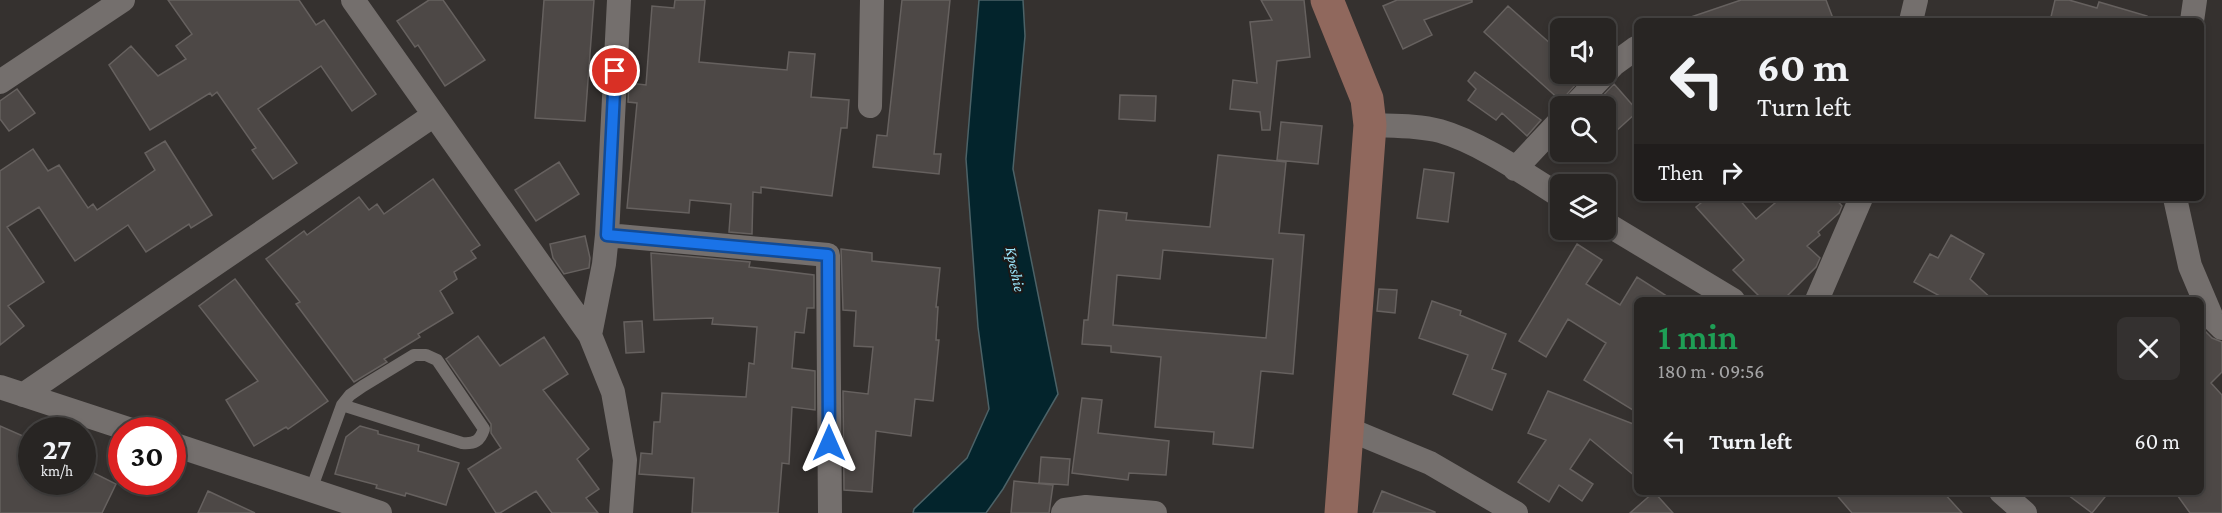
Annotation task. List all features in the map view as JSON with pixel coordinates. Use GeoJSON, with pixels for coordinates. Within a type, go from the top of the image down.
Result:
{"type":"FeatureCollection","features":[{"type":"Feature","properties":{"kind":"street"},"geometry":{"type":"LineString","coordinates":[[0,82],[123,0]]}},
{"type":"Feature","properties":{"kind":"street"},"geometry":{"type":"LineString","coordinates":[[353,0],[590,335],[613,392],[625,460],[621,513]]}},
{"type":"Feature","properties":{"kind":"street"},"geometry":{"type":"LineString","coordinates":[[590,335],[604,264],[607,235],[619,0]]}},
{"type":"Feature","properties":{"kind":"street"},"geometry":{"type":"LineString","coordinates":[[870,106],[872,0]]}},
{"type":"Feature","properties":{"kind":"street"},"geometry":{"type":"LineString","coordinates":[[1327,0],[1366,99],[1370,125],[1341,513]]}},
{"type":"Feature","properties":{"kind":"street"},"geometry":{"type":"LineString","coordinates":[[1912,18],[1916,0]]}},
{"type":"Feature","properties":{"kind":"street"},"geometry":{"type":"LineString","coordinates":[[2192,18],[2195,0]]}},
{"type":"Feature","properties":{"kind":"street"},"geometry":{"type":"LineString","coordinates":[[1584,96],[1614,64],[1634,49]]}},
{"type":"Feature","properties":{"kind":"street"},"geometry":{"type":"LineString","coordinates":[[23,395],[434,115]]}},
{"type":"Feature","properties":{"kind":"street"},"geometry":{"type":"LineString","coordinates":[[1370,125],[1416,126],[1442,131],[1474,145],[1550,190]]}},
{"type":"Feature","properties":{"kind":"street"},"geometry":{"type":"LineString","coordinates":[[1515,169],[1550,132]]}},
{"type":"Feature","properties":{"kind":"street"},"geometry":{"type":"LineString","coordinates":[[1818,297],[1860,201]]}},
{"type":"Feature","properties":{"kind":"street"},"geometry":{"type":"LineString","coordinates":[[2176,201],[2190,266],[2203,297]]}},
{"type":"Feature","properties":{"kind":"street"},"geometry":{"type":"LineString","coordinates":[[1616,230],[1728,297]]}},
{"type":"Feature","properties":{"kind":"street"},"geometry":{"type":"LineString","coordinates":[[607,235],[828,255],[830,513]]}},
{"type":"Feature","properties":{"kind":"street"},"geometry":{"type":"LineString","coordinates":[[2204,299],[2212,318],[2222,328]]}},
{"type":"Feature","properties":{"kind":"street"},"geometry":{"type":"LineString","coordinates":[[0,387],[108,423]]}},
{"type":"Feature","properties":{"kind":"street"},"geometry":{"type":"LineString","coordinates":[[1348,429],[1430,463],[1516,513]]}},
{"type":"Feature","properties":{"kind":"street"},"geometry":{"type":"LineString","coordinates":[[186,449],[380,513]]}},
{"type":"Feature","properties":{"kind":"street"},"geometry":{"type":"LineString","coordinates":[[2004,495],[2025,513]]}},
{"type":"Feature","properties":{"kind":"street"},"geometry":{"type":"LineString","coordinates":[[1063,513],[1065,510],[1086,507],[1155,513]]}},
{"type":"Feature","properties":{"kind":"lane"},"geometry":{"type":"LineString","coordinates":[[311,490],[342,405],[350,395],[414,355],[426,355],[437,360],[484,429],[481,439],[472,444],[462,443],[342,405]]}},
{"type":"Feature","properties":{"kind":"water","name":"Kpeshie"},"geometry":{"type":"Polygon","coordinates":[[[979,0],[1023,0],[1025,36],[1013,169],[1058,394],[1003,489],[986,513],[913,513],[914,509],[967,458],[989,409],[978,327],[966,159],[979,0]]]}},
{"type":"Feature","properties":{"kind":"building"},"geometry":{"type":"Polygon","coordinates":[[[168,0],[299,0],[316,25],[324,20],[376,94],[352,111],[321,66],[258,109],[297,163],[273,179],[252,150],[256,148],[217,92],[212,96],[210,93],[150,130],[109,65],[131,46],[158,76],[186,59],[176,46],[192,34],[168,0]]]}},
{"type":"Feature","properties":{"kind":"building"},"geometry":{"type":"Polygon","coordinates":[[[429,0],[443,0],[485,60],[445,86],[418,45],[415,47],[397,21],[429,0]]]}},
{"type":"Feature","properties":{"kind":"building"},"geometry":{"type":"Polygon","coordinates":[[[544,0],[594,0],[585,121],[535,118],[544,0]]]}},
{"type":"Feature","properties":{"kind":"building"},"geometry":{"type":"Polygon","coordinates":[[[675,0],[705,0],[699,62],[787,70],[789,52],[815,54],[811,97],[849,100],[847,128],[841,128],[832,196],[761,187],[761,193],[753,192],[752,234],[729,232],[731,204],[690,200],[689,213],[627,208],[637,103],[628,102],[629,83],[646,85],[652,6],[674,8],[675,0]]]}},
{"type":"Feature","properties":{"kind":"building"},"geometry":{"type":"Polygon","coordinates":[[[902,0],[950,0],[934,154],[941,154],[939,174],[873,167],[877,135],[887,136],[902,0]]]}},
{"type":"Feature","properties":{"kind":"building"},"geometry":{"type":"Polygon","coordinates":[[[1261,0],[1304,0],[1310,57],[1277,61],[1270,130],[1262,130],[1260,112],[1230,109],[1233,80],[1257,83],[1250,22],[1272,20],[1261,0]]]}},
{"type":"Feature","properties":{"kind":"building"},"geometry":{"type":"Polygon","coordinates":[[[1397,0],[1472,0],[1472,2],[1424,20],[1432,35],[1403,49],[1383,6],[1397,0]]]}},
{"type":"Feature","properties":{"kind":"building"},"geometry":{"type":"Polygon","coordinates":[[[1741,0],[1826,0],[1833,18],[1688,18],[1741,0]]]}},
{"type":"Feature","properties":{"kind":"building"},"geometry":{"type":"Polygon","coordinates":[[[2055,0],[2069,0],[2097,8],[2099,2],[2147,16],[2147,18],[2051,18],[2055,0]]]}},
{"type":"Feature","properties":{"kind":"building"},"geometry":{"type":"Polygon","coordinates":[[[1508,6],[1550,43],[1550,84],[1576,84],[1565,96],[1555,96],[1484,32],[1508,6]]]}},
{"type":"Feature","properties":{"kind":"building"},"geometry":{"type":"Polygon","coordinates":[[[1475,72],[1541,120],[1527,136],[1502,113],[1496,120],[1468,100],[1476,89],[1468,81],[1475,72]]]}},
{"type":"Feature","properties":{"kind":"building"},"geometry":{"type":"Polygon","coordinates":[[[1614,84],[1634,107],[1634,115],[1616,131],[1616,96],[1603,96],[1614,84]]]}},
{"type":"Feature","properties":{"kind":"building"},"geometry":{"type":"Polygon","coordinates":[[[17,89],[35,113],[9,131],[0,119],[0,101],[17,89]]]}},
{"type":"Feature","properties":{"kind":"building"},"geometry":{"type":"Polygon","coordinates":[[[1120,95],[1156,96],[1155,121],[1119,119],[1120,95]]]}},
{"type":"Feature","properties":{"kind":"building"},"geometry":{"type":"Polygon","coordinates":[[[1281,122],[1322,126],[1318,164],[1277,160],[1281,122]]]}},
{"type":"Feature","properties":{"kind":"building"},"geometry":{"type":"Polygon","coordinates":[[[165,141],[212,215],[191,228],[189,224],[146,252],[128,225],[75,261],[39,207],[7,227],[44,282],[8,306],[24,326],[0,345],[0,171],[33,149],[48,171],[59,165],[88,208],[93,204],[97,210],[155,170],[145,153],[165,141]]]}},
{"type":"Feature","properties":{"kind":"building"},"geometry":{"type":"Polygon","coordinates":[[[1218,155],[1286,162],[1279,233],[1304,235],[1293,374],[1261,371],[1253,448],[1213,444],[1214,432],[1155,427],[1161,357],[1111,352],[1111,346],[1082,344],[1084,320],[1088,320],[1099,210],[1127,213],[1126,220],[1210,227],[1218,155]],[[1163,250],[1160,279],[1117,275],[1113,325],[1266,338],[1273,259],[1163,250]]]}},
{"type":"Feature","properties":{"kind":"building"},"geometry":{"type":"Polygon","coordinates":[[[559,162],[579,194],[536,221],[515,190],[559,162]]]}},
{"type":"Feature","properties":{"kind":"building"},"geometry":{"type":"Polygon","coordinates":[[[1424,169],[1454,173],[1448,222],[1417,218],[1424,169]]]}},
{"type":"Feature","properties":{"kind":"building"},"geometry":{"type":"Polygon","coordinates":[[[433,179],[480,245],[471,251],[476,258],[454,272],[457,279],[440,291],[453,313],[418,334],[420,337],[384,359],[387,362],[354,382],[296,304],[300,302],[266,259],[304,231],[307,235],[359,197],[369,210],[377,204],[384,214],[433,179]]]}},
{"type":"Feature","properties":{"kind":"building"},"geometry":{"type":"Polygon","coordinates":[[[1703,201],[1741,201],[1756,219],[1777,201],[1838,201],[1842,206],[1839,213],[1818,232],[1820,235],[1807,246],[1820,258],[1816,267],[1786,297],[1760,297],[1733,270],[1744,260],[1696,207],[1703,201]]]}},
{"type":"Feature","properties":{"kind":"building"},"geometry":{"type":"Polygon","coordinates":[[[1951,235],[1984,254],[1970,279],[1990,297],[1942,297],[1914,282],[1930,254],[1938,258],[1951,235]]]}},
{"type":"Feature","properties":{"kind":"building"},"geometry":{"type":"Polygon","coordinates":[[[585,236],[590,258],[589,268],[564,274],[553,258],[550,244],[585,236]]]}},
{"type":"Feature","properties":{"kind":"building"},"geometry":{"type":"Polygon","coordinates":[[[1577,244],[1602,260],[1586,284],[1620,305],[1637,277],[1668,297],[1634,297],[1634,411],[1584,380],[1606,343],[1568,319],[1546,357],[1519,341],[1577,244]]]}},
{"type":"Feature","properties":{"kind":"building"},"geometry":{"type":"Polygon","coordinates":[[[841,249],[872,253],[872,261],[940,268],[936,307],[938,307],[936,340],[939,340],[933,401],[915,399],[911,436],[876,431],[872,492],[844,490],[843,391],[868,394],[873,347],[854,346],[856,311],[843,310],[841,249]]]}},
{"type":"Feature","properties":{"kind":"building"},"geometry":{"type":"Polygon","coordinates":[[[651,253],[750,262],[749,267],[814,275],[814,308],[807,308],[804,333],[795,332],[792,368],[815,371],[815,410],[792,407],[789,464],[782,463],[778,513],[692,513],[694,478],[639,474],[641,453],[652,454],[654,422],[660,422],[662,393],[746,397],[749,363],[754,364],[757,327],[712,324],[713,318],[654,320],[651,253]]]}},
{"type":"Feature","properties":{"kind":"building"},"geometry":{"type":"Polygon","coordinates":[[[235,279],[328,401],[288,429],[286,427],[254,446],[226,400],[258,381],[199,306],[235,279]]]}},
{"type":"Feature","properties":{"kind":"building"},"geometry":{"type":"Polygon","coordinates":[[[1379,289],[1397,290],[1395,313],[1377,311],[1379,289]]]}},
{"type":"Feature","properties":{"kind":"building"},"geometry":{"type":"Polygon","coordinates":[[[1432,301],[1461,311],[1460,315],[1506,334],[1492,369],[1506,374],[1492,410],[1453,394],[1468,355],[1419,338],[1432,301]]]}},
{"type":"Feature","properties":{"kind":"building"},"geometry":{"type":"Polygon","coordinates":[[[642,321],[644,352],[626,353],[624,322],[642,321]]]}},
{"type":"Feature","properties":{"kind":"building"},"geometry":{"type":"Polygon","coordinates":[[[2206,332],[2212,338],[2222,342],[2222,372],[2211,383],[2222,395],[2222,513],[2190,513],[2177,495],[2204,495],[2204,334],[2206,332]]]}},
{"type":"Feature","properties":{"kind":"building"},"geometry":{"type":"Polygon","coordinates":[[[478,336],[500,366],[544,337],[568,374],[543,390],[589,449],[577,459],[599,489],[586,498],[598,513],[552,513],[536,491],[500,513],[496,513],[468,469],[501,448],[491,433],[491,424],[446,359],[478,336]]]}},
{"type":"Feature","properties":{"kind":"building"},"geometry":{"type":"Polygon","coordinates":[[[1548,391],[1634,424],[1634,475],[1590,439],[1570,469],[1593,484],[1582,501],[1559,485],[1549,502],[1518,482],[1546,440],[1528,433],[1548,391]]]}},
{"type":"Feature","properties":{"kind":"building"},"geometry":{"type":"Polygon","coordinates":[[[1082,398],[1102,400],[1098,433],[1169,441],[1166,475],[1129,473],[1128,480],[1072,473],[1082,398]]]}},
{"type":"Feature","properties":{"kind":"building"},"geometry":{"type":"Polygon","coordinates":[[[0,426],[18,434],[18,495],[96,495],[96,474],[108,480],[108,495],[111,495],[102,513],[0,513],[0,426]]]}},
{"type":"Feature","properties":{"kind":"building"},"geometry":{"type":"Polygon","coordinates":[[[360,426],[378,431],[378,434],[419,445],[418,451],[459,463],[446,505],[406,493],[405,496],[376,488],[377,485],[335,474],[346,437],[360,426]]]}},
{"type":"Feature","properties":{"kind":"building"},"geometry":{"type":"Polygon","coordinates":[[[1041,457],[1070,459],[1068,485],[1039,483],[1041,457]]]}},
{"type":"Feature","properties":{"kind":"building"},"geometry":{"type":"Polygon","coordinates":[[[1014,481],[1053,485],[1049,513],[1011,513],[1014,481]]]}},
{"type":"Feature","properties":{"kind":"building"},"geometry":{"type":"Polygon","coordinates":[[[208,491],[255,513],[198,513],[208,491]]]}},
{"type":"Feature","properties":{"kind":"building"},"geometry":{"type":"Polygon","coordinates":[[[1382,491],[1435,512],[1435,513],[1373,513],[1382,491]]]}},
{"type":"Feature","properties":{"kind":"building"},"geometry":{"type":"Polygon","coordinates":[[[1651,495],[1657,495],[1673,513],[1630,513],[1651,495]]]}},
{"type":"Feature","properties":{"kind":"building"},"geometry":{"type":"Polygon","coordinates":[[[1837,495],[1946,495],[1962,513],[1852,513],[1837,495]]]}},
{"type":"Feature","properties":{"kind":"building"},"geometry":{"type":"Polygon","coordinates":[[[2068,495],[2107,495],[2092,513],[2068,495]]]}},
{"type":"Feature","properties":{"kind":"route"},"geometry":{"type":"LineString","coordinates":[[615,71],[607,235],[828,255],[829,443]]}}]}
